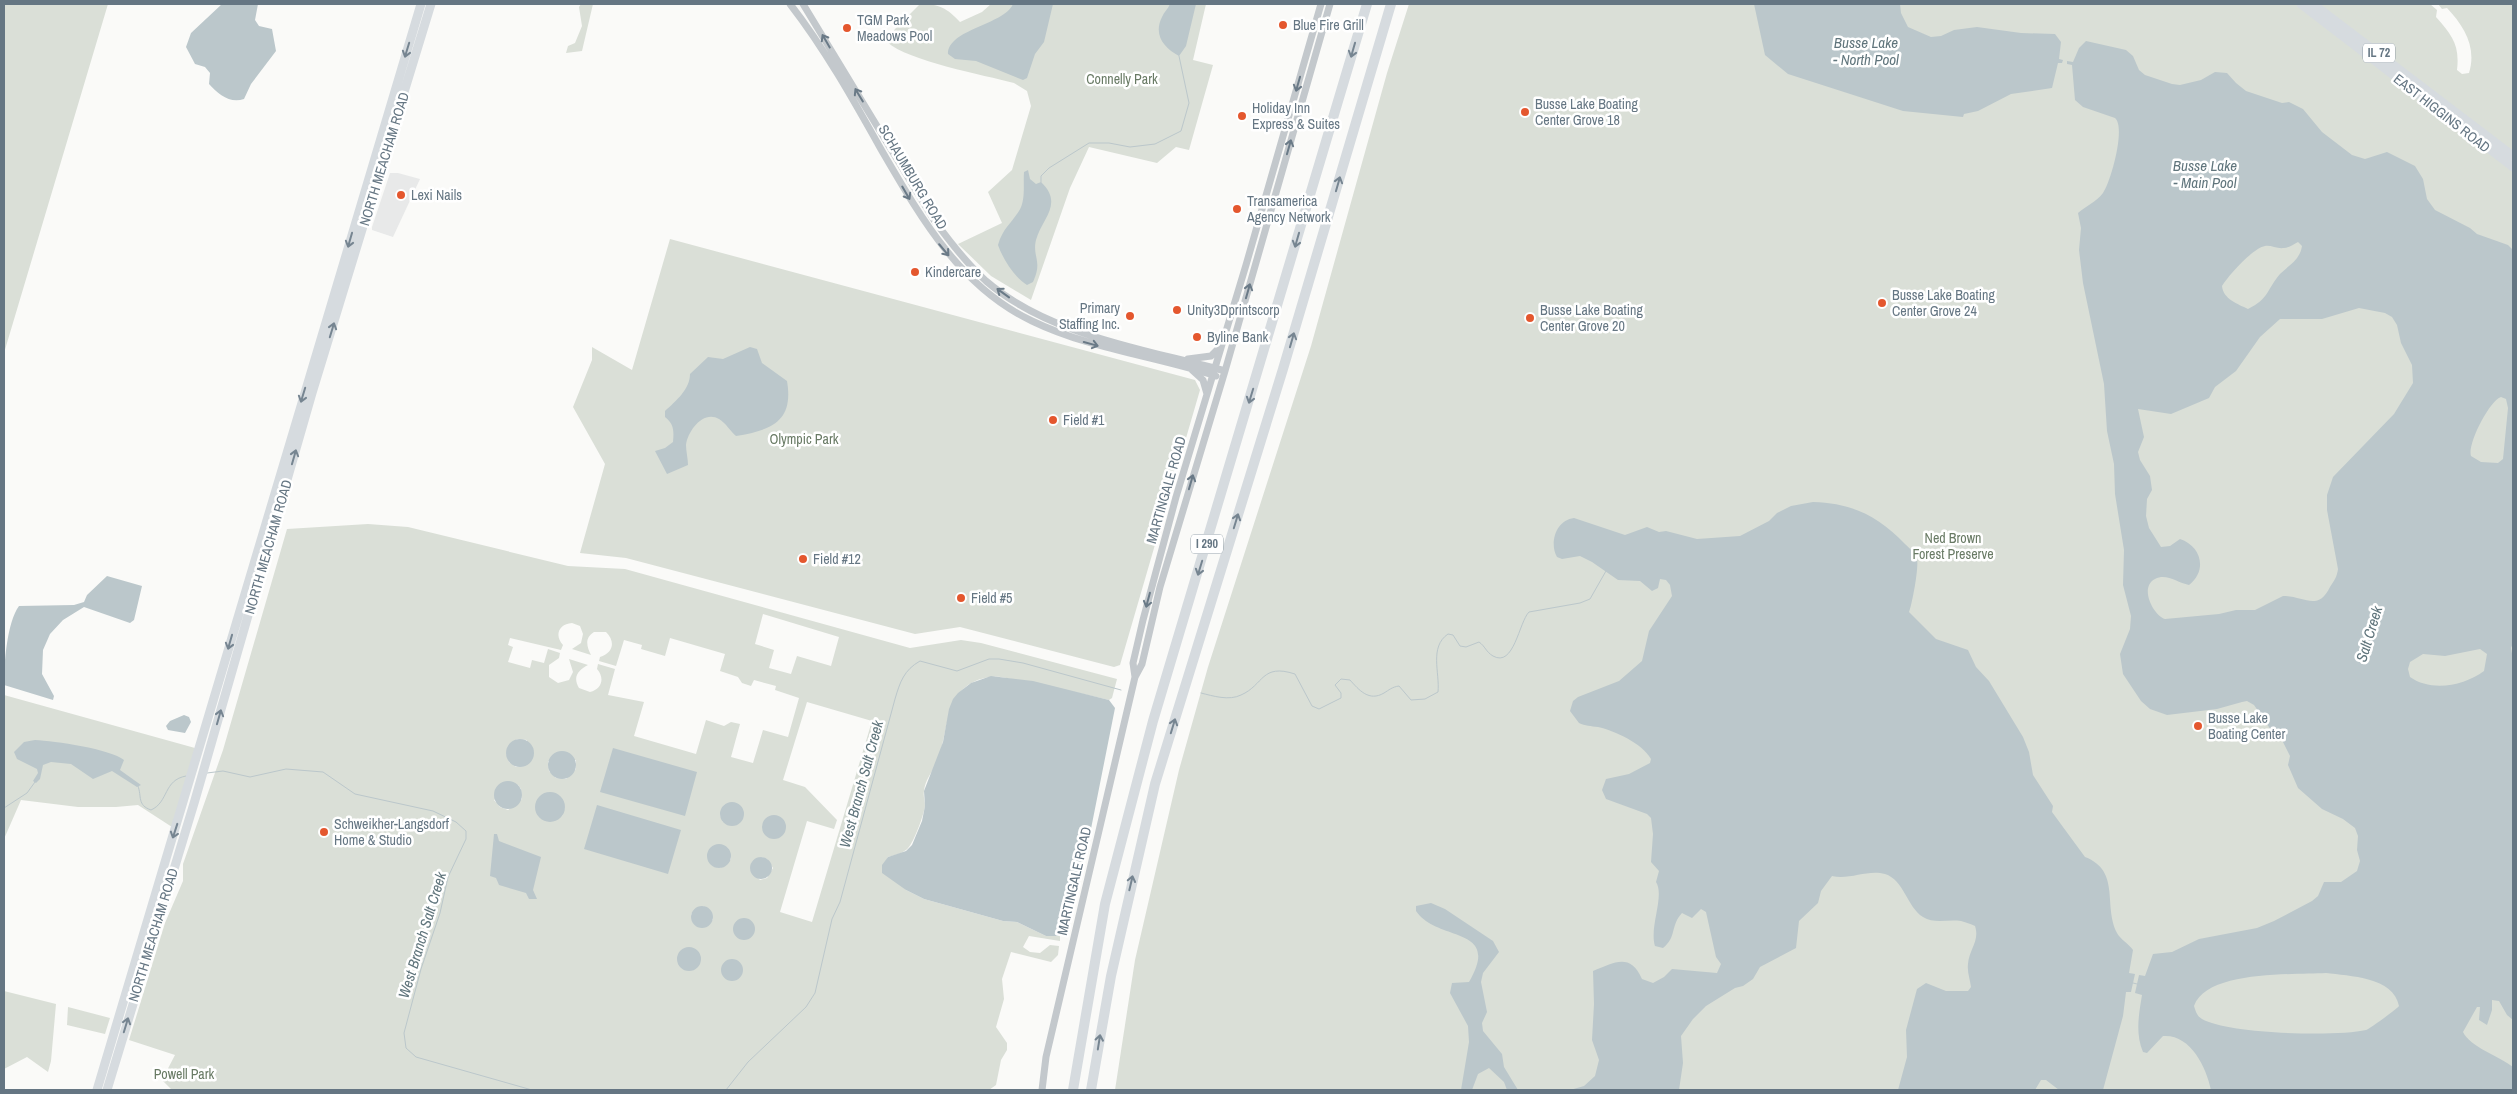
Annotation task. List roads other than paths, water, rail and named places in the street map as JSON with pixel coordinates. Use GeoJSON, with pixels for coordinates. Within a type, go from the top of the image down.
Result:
{"type":"FeatureCollection","features":[{"type":"Feature","properties":{"kind":"highway","name":"I 290"},"geometry":{"type":"LineString","coordinates":[[1073,1090],[1105,904],[1153,721],[1367,4]]}},
{"type":"Feature","properties":{"kind":"highway","name":"I 290"},"geometry":{"type":"LineString","coordinates":[[1091,1090],[1111,976],[1155,784],[1283,369],[1391,4]]}},
{"type":"Feature","properties":{"kind":"main road","name":"NORTH MEACHAM ROAD"},"geometry":{"type":"LineString","coordinates":[[107,1090],[200,783],[201,764],[271,504],[421,4]]}},
{"type":"Feature","properties":{"kind":"main road","name":"NORTH MEACHAM ROAD"},"geometry":{"type":"LineString","coordinates":[[97,1090],[190,785],[201,764],[431,4]]}},
{"type":"Feature","properties":{"kind":"main road","name":"EAST HIGGINS ROAD"},"geometry":{"type":"LineString","coordinates":[[2301,4],[2513,167]]}},
{"type":"Feature","properties":{"kind":"main road","name":"EAST HIGGINS ROAD"},"geometry":{"type":"LineString","coordinates":[[2313,4],[2513,156]]}},
{"type":"Feature","properties":{"kind":"street","name":"SCHAUMBURG ROAD"},"geometry":{"type":"LineString","coordinates":[[790,4],[861,113],[916,210],[938,242],[969,276],[1010,309],[1077,340],[1190,368],[1224,374]]}},
{"type":"Feature","properties":{"kind":"street","name":"SCHAUMBURG ROAD"},"geometry":{"type":"LineString","coordinates":[[803,4],[934,220],[958,252],[976,271],[1014,301],[1044,318],[1098,337],[1181,360],[1214,372]]}},
{"type":"Feature","properties":{"kind":"street","name":"MARTINGALE ROAD"},"geometry":{"type":"LineString","coordinates":[[1135,677],[1133,663],[1147,603],[1321,4]]}},
{"type":"Feature","properties":{"kind":"street","name":"MARTINGALE ROAD"},"geometry":{"type":"LineString","coordinates":[[1042,1090],[1046,1057],[1135,677],[1142,664],[1160,587],[1224,374],[1330,4]]}},
{"type":"Feature","properties":{"kind":"street"},"geometry":{"type":"LineString","coordinates":[[1181,360],[1211,356],[1221,346]]}},
{"type":"Feature","properties":{"kind":"street"},"geometry":{"type":"LineString","coordinates":[[1190,368],[1203,380],[1207,395]]}},
{"type":"Feature","properties":{"kind":"water"},"geometry":{"type":"Polygon","coordinates":[[[222,4],[258,4],[255,20],[259,26],[272,29],[276,51],[251,84],[244,99],[229,99],[213,88],[209,84],[210,73],[205,67],[195,64],[186,47],[191,33],[222,4]]]}},
{"type":"Feature","properties":{"kind":"water"},"geometry":{"type":"Polygon","coordinates":[[[1013,4],[1053,4],[1044,42],[1035,54],[1027,78],[1023,80],[976,61],[955,59],[948,54],[950,46],[957,39],[999,17],[1008,11],[1013,4]]]}},
{"type":"Feature","properties":{"kind":"water"},"geometry":{"type":"Polygon","coordinates":[[[1170,4],[1196,4],[1186,46],[1179,56],[1165,45],[1159,35],[1163,15],[1170,4]]]}},
{"type":"Feature","properties":{"kind":"water","name":"Busse Lake - North Pool"},"geometry":{"type":"Polygon","coordinates":[[[1754,4],[1900,4],[1901,13],[1908,27],[1931,37],[1941,36],[1954,30],[1977,27],[2021,33],[2055,34],[2061,42],[2059,59],[2063,60],[2062,63],[2058,63],[2052,88],[2011,94],[1978,111],[1964,114],[1963,117],[1903,111],[1788,74],[1765,55],[1754,4]]]}},
{"type":"Feature","properties":{"kind":"water","name":"Busse Lake - Main Pool"},"geometry":{"type":"Polygon","coordinates":[[[2086,41],[2126,50],[2133,56],[2139,70],[2145,75],[2172,84],[2180,85],[2201,80],[2215,72],[2227,73],[2246,91],[2282,103],[2289,102],[2303,109],[2322,132],[2352,155],[2365,159],[2387,152],[2415,166],[2423,179],[2427,199],[2435,210],[2470,228],[2477,234],[2508,245],[2513,250],[2513,643],[2511,648],[2513,659],[2513,1020],[2507,1015],[2499,1001],[2492,1000],[2492,1010],[2487,1025],[2479,1020],[2480,1007],[2477,1007],[2463,1032],[2478,1047],[2513,1067],[2513,1090],[2211,1090],[2201,1062],[2189,1046],[2181,1040],[2163,1036],[2147,1053],[2143,1052],[2138,1031],[2142,995],[2135,993],[2139,975],[2145,976],[2153,954],[2172,952],[2199,939],[2257,928],[2274,921],[2312,901],[2318,896],[2324,882],[2341,882],[2357,871],[2360,861],[2357,850],[2358,836],[2355,828],[2343,819],[2322,809],[2298,788],[2288,765],[2290,756],[2281,738],[2271,730],[2254,705],[2247,701],[2217,709],[2167,715],[2150,709],[2141,701],[2123,674],[2120,654],[2130,629],[2131,616],[2123,585],[2124,550],[2115,494],[2114,464],[2107,431],[2104,384],[2083,283],[2079,250],[2081,228],[2078,213],[2103,193],[2113,167],[2119,132],[2118,123],[2115,118],[2083,107],[2075,100],[2072,65],[2067,64],[2067,61],[2073,62],[2079,48],[2086,41]],[[2298,242],[2290,247],[2265,246],[2254,252],[2235,269],[2222,286],[2228,298],[2248,309],[2260,301],[2280,274],[2294,262],[2302,246],[2298,242]],[[2359,308],[2322,319],[2280,319],[2260,337],[2236,371],[2215,387],[2209,398],[2171,414],[2138,409],[2144,437],[2138,452],[2140,460],[2150,476],[2152,490],[2147,499],[2146,516],[2149,528],[2161,547],[2170,546],[2180,539],[2193,547],[2200,559],[2199,572],[2189,585],[2164,577],[2159,577],[2150,583],[2148,594],[2152,607],[2165,619],[2219,614],[2236,610],[2255,610],[2283,596],[2315,601],[2325,595],[2335,579],[2338,569],[2327,510],[2327,495],[2333,477],[2394,414],[2413,383],[2412,365],[2401,343],[2397,325],[2392,317],[2385,313],[2359,308]],[[2501,397],[2496,400],[2485,415],[2472,443],[2471,456],[2481,462],[2498,463],[2503,459],[2508,408],[2506,399],[2501,397]],[[2480,649],[2445,656],[2423,654],[2410,662],[2408,669],[2410,677],[2418,682],[2437,686],[2467,680],[2484,671],[2487,654],[2480,649]],[[2326,973],[2273,975],[2233,980],[2215,986],[2202,994],[2194,1006],[2195,1010],[2202,1019],[2215,1024],[2257,1031],[2308,1034],[2366,1030],[2399,1006],[2395,996],[2389,989],[2358,977],[2326,973]]]}},
{"type":"Feature","properties":{"kind":"water"},"geometry":{"type":"Polygon","coordinates":[[[1028,170],[1030,179],[1036,184],[1041,182],[1048,190],[1051,204],[1036,240],[1036,275],[1033,282],[1027,285],[1009,267],[998,245],[1005,230],[1021,207],[1024,172],[1028,170]]]}},
{"type":"Feature","properties":{"kind":"water"},"geometry":{"type":"Polygon","coordinates":[[[750,347],[757,349],[762,363],[787,381],[787,406],[783,415],[769,427],[736,436],[719,419],[707,417],[697,423],[687,439],[688,465],[667,474],[655,451],[665,448],[673,442],[673,428],[665,417],[665,411],[685,390],[690,374],[708,357],[723,359],[750,347]]]}},
{"type":"Feature","properties":{"kind":"water"},"geometry":{"type":"Polygon","coordinates":[[[1813,502],[1840,505],[1864,513],[1895,534],[1914,553],[1917,559],[1917,570],[1909,612],[1936,639],[1968,650],[1976,667],[1989,681],[2023,737],[2029,752],[2033,775],[2053,806],[2052,812],[2085,857],[2096,863],[2103,871],[2109,890],[2113,922],[2118,935],[2133,950],[2129,973],[2135,974],[2131,992],[2126,992],[2123,1016],[2103,1090],[2059,1090],[2046,1080],[2041,1080],[2035,1090],[1898,1090],[1907,1057],[1906,1030],[1917,989],[1926,983],[1946,991],[1968,991],[1971,987],[1968,964],[1976,931],[1975,926],[1963,921],[1941,921],[1923,917],[1913,907],[1897,882],[1885,874],[1872,873],[1845,877],[1832,876],[1821,891],[1818,903],[1799,921],[1796,948],[1760,967],[1753,979],[1706,1006],[1693,1019],[1681,1036],[1683,1063],[1679,1090],[1570,1090],[1584,1086],[1595,1076],[1599,1060],[1592,1040],[1593,971],[1615,963],[1627,962],[1632,965],[1642,979],[1653,983],[1664,977],[1672,969],[1717,973],[1721,964],[1716,957],[1706,912],[1701,909],[1692,918],[1682,913],[1667,944],[1663,948],[1655,946],[1654,930],[1659,895],[1656,882],[1659,871],[1651,862],[1653,834],[1651,818],[1647,814],[1606,799],[1602,790],[1606,779],[1629,774],[1650,763],[1651,759],[1635,743],[1620,735],[1605,729],[1579,723],[1570,711],[1573,701],[1578,697],[1619,681],[1642,661],[1649,631],[1672,596],[1670,585],[1666,580],[1660,579],[1658,588],[1652,591],[1640,581],[1618,580],[1580,556],[1562,559],[1557,557],[1554,545],[1556,533],[1563,523],[1574,518],[1625,535],[1647,527],[1659,532],[1666,531],[1697,539],[1740,536],[1769,521],[1777,513],[1791,506],[1813,502]]]}},
{"type":"Feature","properties":{"kind":"water"},"geometry":{"type":"Polygon","coordinates":[[[107,576],[142,586],[134,620],[130,623],[84,607],[63,620],[50,634],[43,650],[42,674],[54,696],[53,700],[4,685],[9,632],[19,606],[74,605],[84,602],[87,595],[107,576]]]}},
{"type":"Feature","properties":{"kind":"water"},"geometry":{"type":"Polygon","coordinates":[[[991,676],[1033,681],[1109,700],[1115,708],[1087,849],[1068,918],[1060,936],[1046,936],[1017,922],[1003,921],[924,899],[906,890],[882,873],[882,865],[888,857],[906,851],[912,845],[922,821],[925,806],[924,791],[943,742],[949,709],[953,699],[971,683],[991,676]]]}},
{"type":"Feature","properties":{"kind":"water"},"geometry":{"type":"Polygon","coordinates":[[[184,715],[189,717],[191,722],[185,733],[168,730],[166,726],[170,721],[184,715]]]}},
{"type":"Feature","properties":{"kind":"water"},"geometry":{"type":"Polygon","coordinates":[[[520,739],[530,743],[534,753],[530,763],[520,767],[510,763],[506,753],[510,743],[520,739]]]}},
{"type":"Feature","properties":{"kind":"water"},"geometry":{"type":"Polygon","coordinates":[[[35,740],[82,746],[117,756],[124,760],[120,770],[141,785],[137,787],[112,771],[93,779],[71,764],[51,762],[43,765],[40,779],[36,783],[33,781],[38,773],[37,769],[17,759],[14,752],[24,742],[35,740]]]}},
{"type":"Feature","properties":{"kind":"water"},"geometry":{"type":"Polygon","coordinates":[[[613,748],[697,772],[685,816],[600,792],[613,748]]]}},
{"type":"Feature","properties":{"kind":"water"},"geometry":{"type":"Polygon","coordinates":[[[562,751],[572,755],[576,765],[572,775],[562,779],[552,775],[548,765],[552,755],[562,751]]]}},
{"type":"Feature","properties":{"kind":"water"},"geometry":{"type":"Polygon","coordinates":[[[508,781],[518,785],[522,795],[518,805],[508,809],[498,805],[494,795],[498,785],[508,781]]]}},
{"type":"Feature","properties":{"kind":"water"},"geometry":{"type":"Polygon","coordinates":[[[550,792],[556,793],[564,801],[564,813],[556,821],[550,822],[544,821],[536,813],[535,807],[536,801],[544,793],[550,792]]]}},
{"type":"Feature","properties":{"kind":"water"},"geometry":{"type":"Polygon","coordinates":[[[732,802],[740,806],[744,814],[740,822],[732,826],[724,822],[720,814],[724,806],[732,802]]]}},
{"type":"Feature","properties":{"kind":"water"},"geometry":{"type":"Polygon","coordinates":[[[597,805],[681,830],[668,874],[584,849],[597,805]]]}},
{"type":"Feature","properties":{"kind":"water"},"geometry":{"type":"Polygon","coordinates":[[[774,815],[782,819],[786,827],[782,835],[774,839],[766,835],[762,827],[766,819],[774,815]]]}},
{"type":"Feature","properties":{"kind":"water"},"geometry":{"type":"Polygon","coordinates":[[[494,834],[497,834],[499,841],[541,857],[533,890],[537,899],[529,899],[526,893],[499,885],[496,878],[490,876],[494,834]]]}},
{"type":"Feature","properties":{"kind":"water"},"geometry":{"type":"Polygon","coordinates":[[[719,844],[727,848],[731,856],[727,864],[719,868],[711,864],[707,856],[711,848],[719,844]]]}},
{"type":"Feature","properties":{"kind":"water"},"geometry":{"type":"Polygon","coordinates":[[[761,857],[769,860],[772,868],[769,876],[761,879],[753,876],[750,868],[753,860],[761,857]]]}},
{"type":"Feature","properties":{"kind":"water"},"geometry":{"type":"Polygon","coordinates":[[[1431,903],[1445,909],[1493,941],[1499,952],[1483,973],[1481,982],[1487,1012],[1482,1023],[1483,1031],[1502,1054],[1504,1067],[1518,1090],[1507,1090],[1504,1082],[1489,1068],[1478,1074],[1472,1090],[1461,1090],[1469,1042],[1468,1026],[1450,993],[1452,983],[1469,982],[1477,964],[1478,951],[1473,943],[1463,937],[1438,928],[1426,921],[1416,911],[1416,906],[1431,903]]]}},
{"type":"Feature","properties":{"kind":"water"},"geometry":{"type":"Polygon","coordinates":[[[702,906],[710,909],[713,917],[710,925],[702,928],[694,925],[691,917],[694,909],[702,906]]]}},
{"type":"Feature","properties":{"kind":"water"},"geometry":{"type":"Polygon","coordinates":[[[744,918],[752,921],[755,929],[752,937],[744,940],[736,937],[733,929],[736,921],[744,918]]]}},
{"type":"Feature","properties":{"kind":"water"},"geometry":{"type":"Polygon","coordinates":[[[689,947],[694,948],[700,954],[700,964],[694,970],[689,971],[684,970],[678,964],[677,959],[678,954],[684,948],[689,947]]]}},
{"type":"Feature","properties":{"kind":"water"},"geometry":{"type":"Polygon","coordinates":[[[732,959],[740,962],[743,970],[740,978],[732,981],[724,978],[721,970],[724,962],[732,959]]]}},
{"type":"Feature","properties":{"kind":"waterway"},"geometry":{"type":"LineString","coordinates":[[1041,182],[1041,176],[1049,168],[1089,143],[1109,143],[1130,147],[1155,144],[1181,131],[1189,103],[1179,56]]}},
{"type":"Feature","properties":{"kind":"waterway","name":"West Branch Salt Creek"},"geometry":{"type":"LineString","coordinates":[[1201,693],[1221,697],[1236,697],[1249,691],[1269,673],[1284,671],[1295,674],[1312,706],[1319,709],[1341,698],[1341,693],[1335,685],[1341,679],[1350,680],[1361,691],[1369,695],[1379,695],[1399,686],[1411,700],[1425,699],[1438,692],[1437,653],[1442,639],[1448,634],[1453,635],[1460,646],[1466,647],[1479,642],[1493,656],[1500,658],[1506,656],[1511,650],[1529,612],[1580,603],[1590,599],[1606,571]]}},
{"type":"Feature","properties":{"kind":"waterway","name":"West Branch Salt Creek"},"geometry":{"type":"LineString","coordinates":[[726,1090],[748,1062],[806,1007],[815,993],[832,919],[840,902],[895,699],[906,672],[920,661],[957,671],[989,659],[999,659],[1023,663],[1121,690]]}},
{"type":"Feature","properties":{"kind":"waterway","name":"West Branch Salt Creek"},"geometry":{"type":"LineString","coordinates":[[207,773],[223,771],[250,777],[286,769],[323,772],[355,794],[433,811],[456,822],[466,831],[466,839],[448,877],[440,913],[421,969],[404,1033],[406,1048],[416,1057],[532,1090]]}},
{"type":"Feature","properties":{"kind":"waterway","name":"West Branch Salt Creek"},"geometry":{"type":"LineString","coordinates":[[138,786],[142,803],[151,810],[161,802],[173,782],[186,776]]}},
{"type":"Feature","properties":{"kind":"waterway","name":"West Branch Salt Creek"},"geometry":{"type":"LineString","coordinates":[[4,808],[27,793],[35,782]]}},
{"type":"Feature","properties":{"kind":"waterway"},"geometry":{"type":"LineString","coordinates":[[2133,983],[2137,984]]}},
{"type":"Feature","properties":{"kind":"place","name":"Blue Fire Grill"},"geometry":{"type":"Point","coordinates":[1283,25]}},
{"type":"Feature","properties":{"kind":"place","name":"TGM Park Meadows Pool"},"geometry":{"type":"Point","coordinates":[847,28]}},
{"type":"Feature","properties":{"kind":"place","name":"Busse Lake Boating Center Grove 18"},"geometry":{"type":"Point","coordinates":[1525,112]}},
{"type":"Feature","properties":{"kind":"place","name":"Holiday Inn Express & Suites"},"geometry":{"type":"Point","coordinates":[1242,116]}},
{"type":"Feature","properties":{"kind":"place","name":"Lexi Nails"},"geometry":{"type":"Point","coordinates":[401,195]}},
{"type":"Feature","properties":{"kind":"place","name":"Transamerica Agency Network"},"geometry":{"type":"Point","coordinates":[1237,209]}},
{"type":"Feature","properties":{"kind":"place","name":"Kindercare"},"geometry":{"type":"Point","coordinates":[915,272]}},
{"type":"Feature","properties":{"kind":"place","name":"Busse Lake Boating Center Grove 24"},"geometry":{"type":"Point","coordinates":[1882,303]}},
{"type":"Feature","properties":{"kind":"place","name":"Unity3Dprintscorp"},"geometry":{"type":"Point","coordinates":[1177,310]}},
{"type":"Feature","properties":{"kind":"place","name":"Primary Staffing Inc."},"geometry":{"type":"Point","coordinates":[1130,316]}},
{"type":"Feature","properties":{"kind":"place","name":"Busse Lake Boating Center Grove 20"},"geometry":{"type":"Point","coordinates":[1530,318]}},
{"type":"Feature","properties":{"kind":"place","name":"Byline Bank"},"geometry":{"type":"Point","coordinates":[1197,337]}},
{"type":"Feature","properties":{"kind":"place","name":"Field #1"},"geometry":{"type":"Point","coordinates":[1053,420]}},
{"type":"Feature","properties":{"kind":"place","name":"Field #12"},"geometry":{"type":"Point","coordinates":[803,559]}},
{"type":"Feature","properties":{"kind":"place","name":"Field #5"},"geometry":{"type":"Point","coordinates":[961,598]}},
{"type":"Feature","properties":{"kind":"place","name":"Busse Lake Boating Center"},"geometry":{"type":"Point","coordinates":[2198,726]}},
{"type":"Feature","properties":{"kind":"place","name":"Schweikher-Langsdorf Home & Studio"},"geometry":{"type":"Point","coordinates":[324,832]}},
{"type":"Feature","properties":{"kind":"park label","name":"Connelly Park"},"geometry":{"type":"Point","coordinates":[1122,79]}},
{"type":"Feature","properties":{"kind":"park label","name":"Olympic Park"},"geometry":{"type":"Point","coordinates":[804,439]}},
{"type":"Feature","properties":{"kind":"park label","name":"Ned Brown Forest Preserve"},"geometry":{"type":"Point","coordinates":[1953,546]}},
{"type":"Feature","properties":{"kind":"park label","name":"Powell Park"},"geometry":{"type":"Point","coordinates":[184,1074]}},
{"type":"Feature","properties":{"kind":"water label","name":"Salt Creek"},"geometry":{"type":"Point","coordinates":[2369,634]}}]}
